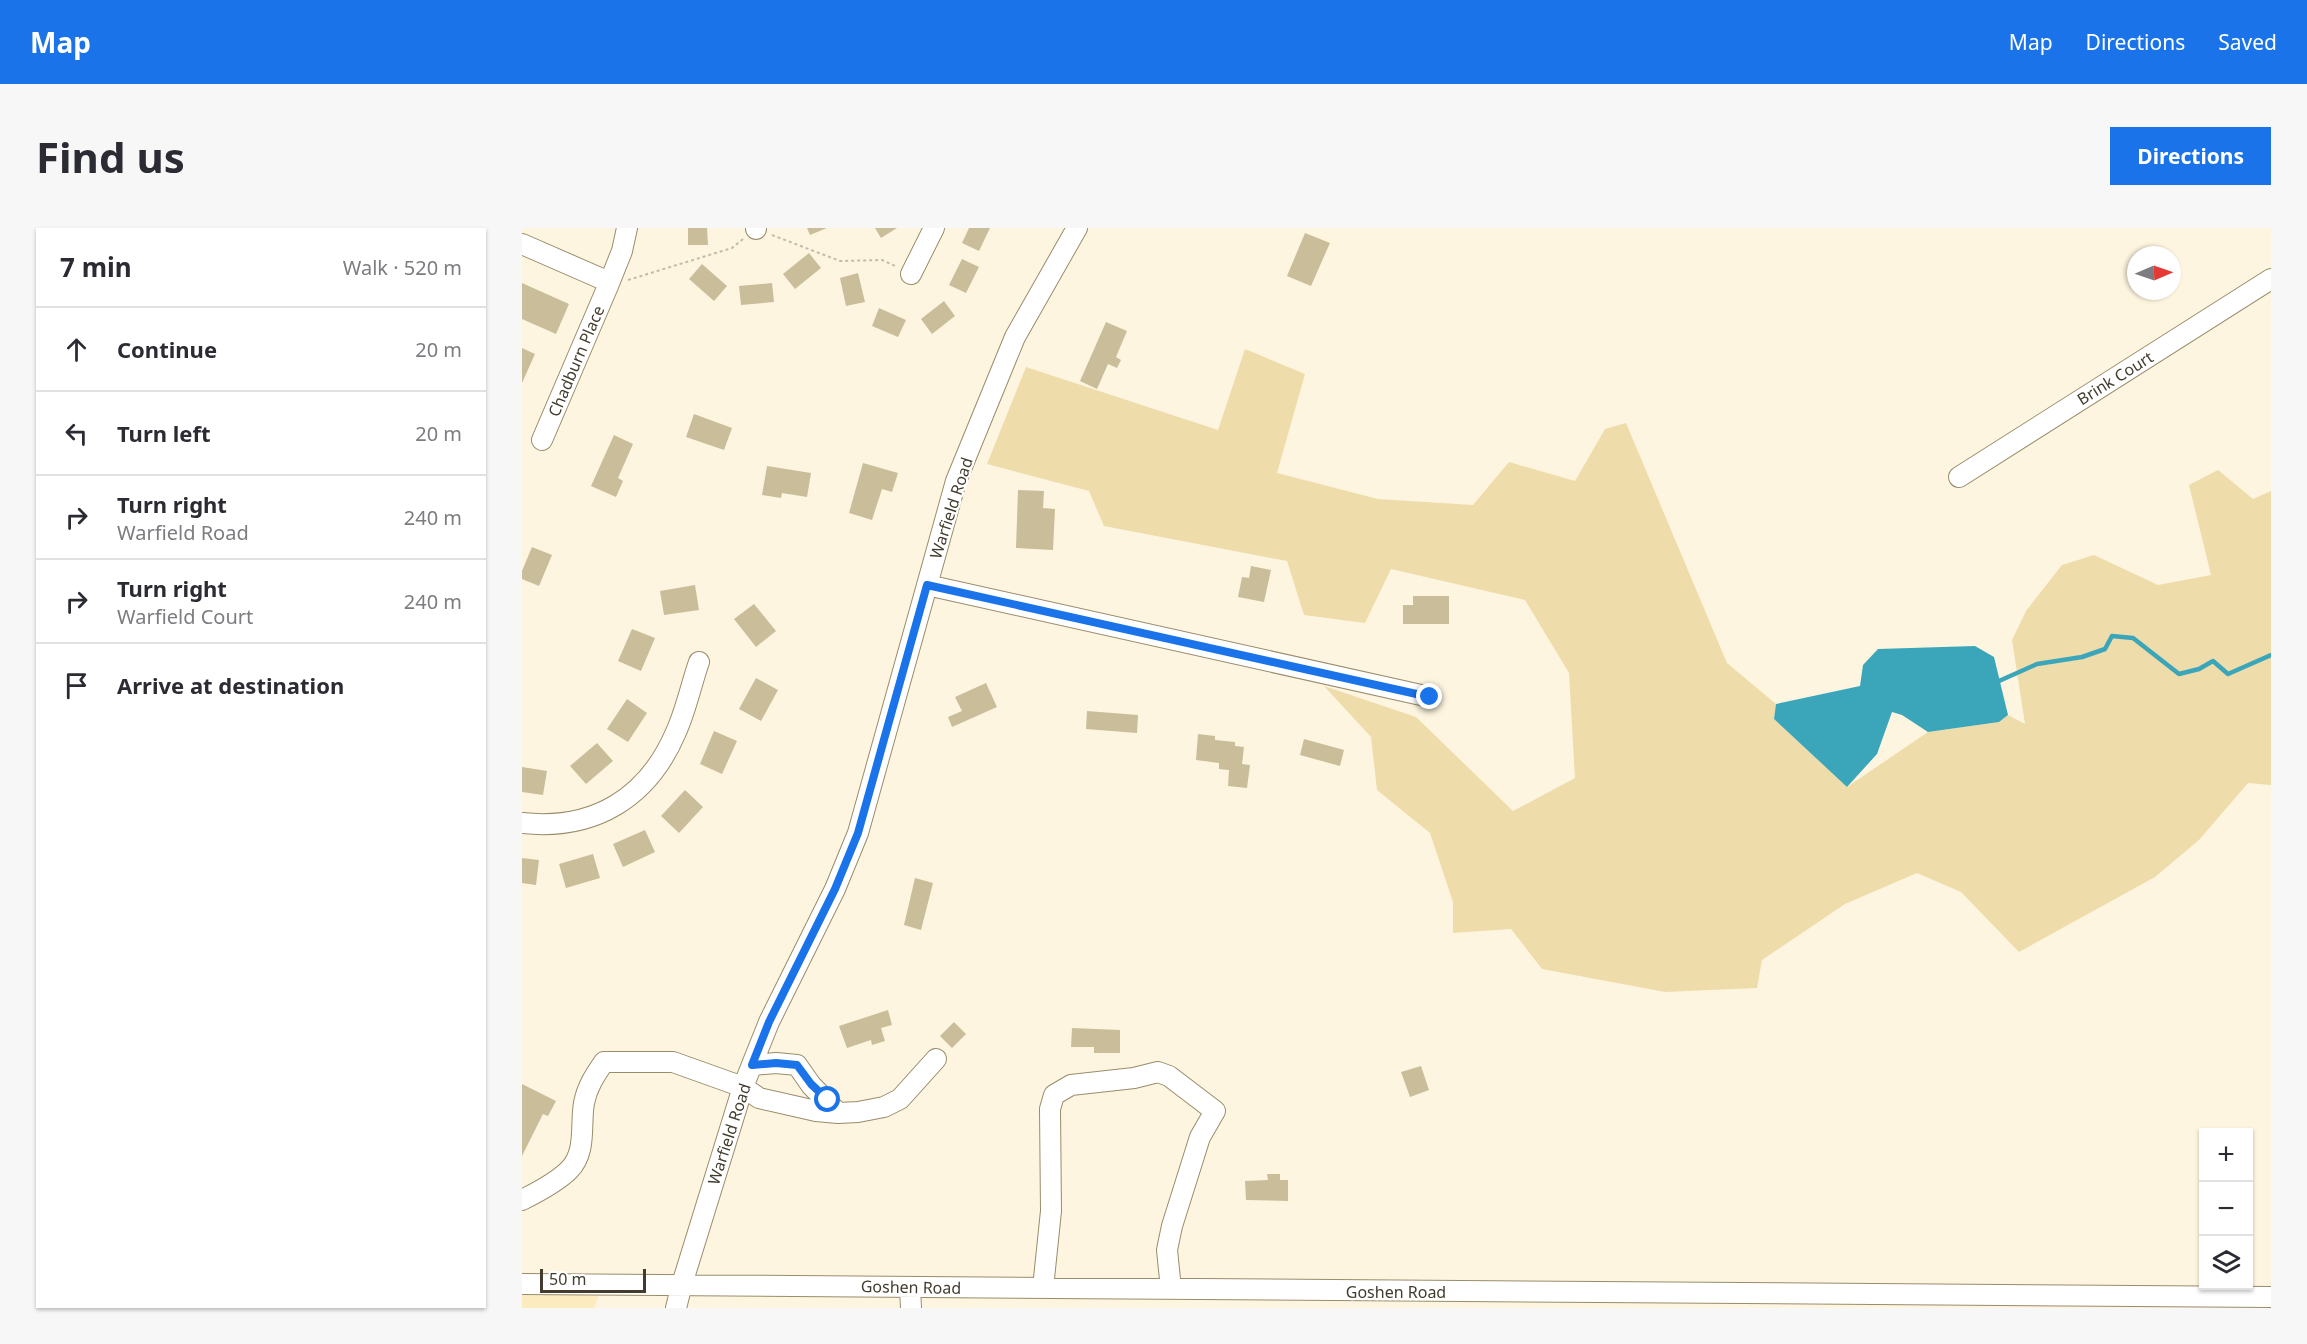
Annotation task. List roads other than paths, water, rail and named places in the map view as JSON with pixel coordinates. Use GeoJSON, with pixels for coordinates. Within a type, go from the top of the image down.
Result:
{"type":"FeatureCollection","features":[{"type":"Feature","properties":{"kind":"street","name":"Chadburn Place"},"geometry":{"type":"LineString","coordinates":[[542,440],[622,251],[627,228]]}},
{"type":"Feature","properties":{"kind":"street"},"geometry":{"type":"LineString","coordinates":[[911,274],[934,228]]}},
{"type":"Feature","properties":{"kind":"street","name":"Warfield Road"},"geometry":{"type":"LineString","coordinates":[[676,1308],[743,1087],[769,1022],[835,889],[858,833],[956,482],[1015,337],[1077,228]]}},
{"type":"Feature","properties":{"kind":"street"},"geometry":{"type":"LineString","coordinates":[[522,244],[608,284]]}},
{"type":"Feature","properties":{"kind":"street","name":"Brink Court"},"geometry":{"type":"LineString","coordinates":[[1959,477],[2271,279]]}},
{"type":"Feature","properties":{"kind":"street"},"geometry":{"type":"LineString","coordinates":[[927,585],[1430,697]]}},
{"type":"Feature","properties":{"kind":"street"},"geometry":{"type":"LineString","coordinates":[[522,823],[539,825],[571,822],[602,813],[626,799],[643,785],[662,759],[676,731],[699,662]]}},
{"type":"Feature","properties":{"kind":"street"},"geometry":{"type":"LineString","coordinates":[[522,1200],[571,1169],[579,1155],[582,1143],[583,1106],[587,1089],[604,1062],[673,1062],[743,1087],[759,1098],[791,1106],[838,1113],[884,1107],[900,1099],[936,1059]]}},
{"type":"Feature","properties":{"kind":"street"},"geometry":{"type":"LineString","coordinates":[[752,1065],[776,1063],[797,1065],[838,1113]]}},
{"type":"Feature","properties":{"kind":"street"},"geometry":{"type":"LineString","coordinates":[[1043,1288],[1051,1211],[1050,1109],[1054,1095],[1071,1085],[1134,1078],[1158,1072],[1169,1076],[1215,1111],[1200,1137],[1172,1226],[1167,1250],[1171,1289]]}},
{"type":"Feature","properties":{"kind":"street"},"geometry":{"type":"LineString","coordinates":[[791,1106],[801,1096],[805,1075]]}},
{"type":"Feature","properties":{"kind":"street","name":"Goshen Road"},"geometry":{"type":"LineString","coordinates":[[522,1284],[1171,1289],[1387,1300],[2271,1297]]}},
{"type":"Feature","properties":{"kind":"street"},"geometry":{"type":"LineString","coordinates":[[910,1287],[911,1308]]}},
{"type":"Feature","properties":{"kind":"water"},"geometry":{"type":"Polygon","coordinates":[[[1975,646],[1994,657],[2008,715],[1999,722],[1928,732],[1902,715],[1892,712],[1877,754],[1847,787],[1774,719],[1776,704],[1860,686],[1863,665],[1878,649],[1975,646]]]}},
{"type":"Feature","properties":{"kind":"waterway"},"geometry":{"type":"LineString","coordinates":[[1999,681],[2037,664],[2082,657],[2105,649],[2112,636],[2133,638],[2179,674],[2199,669],[2213,661],[2228,674],[2271,655]]}}]}
